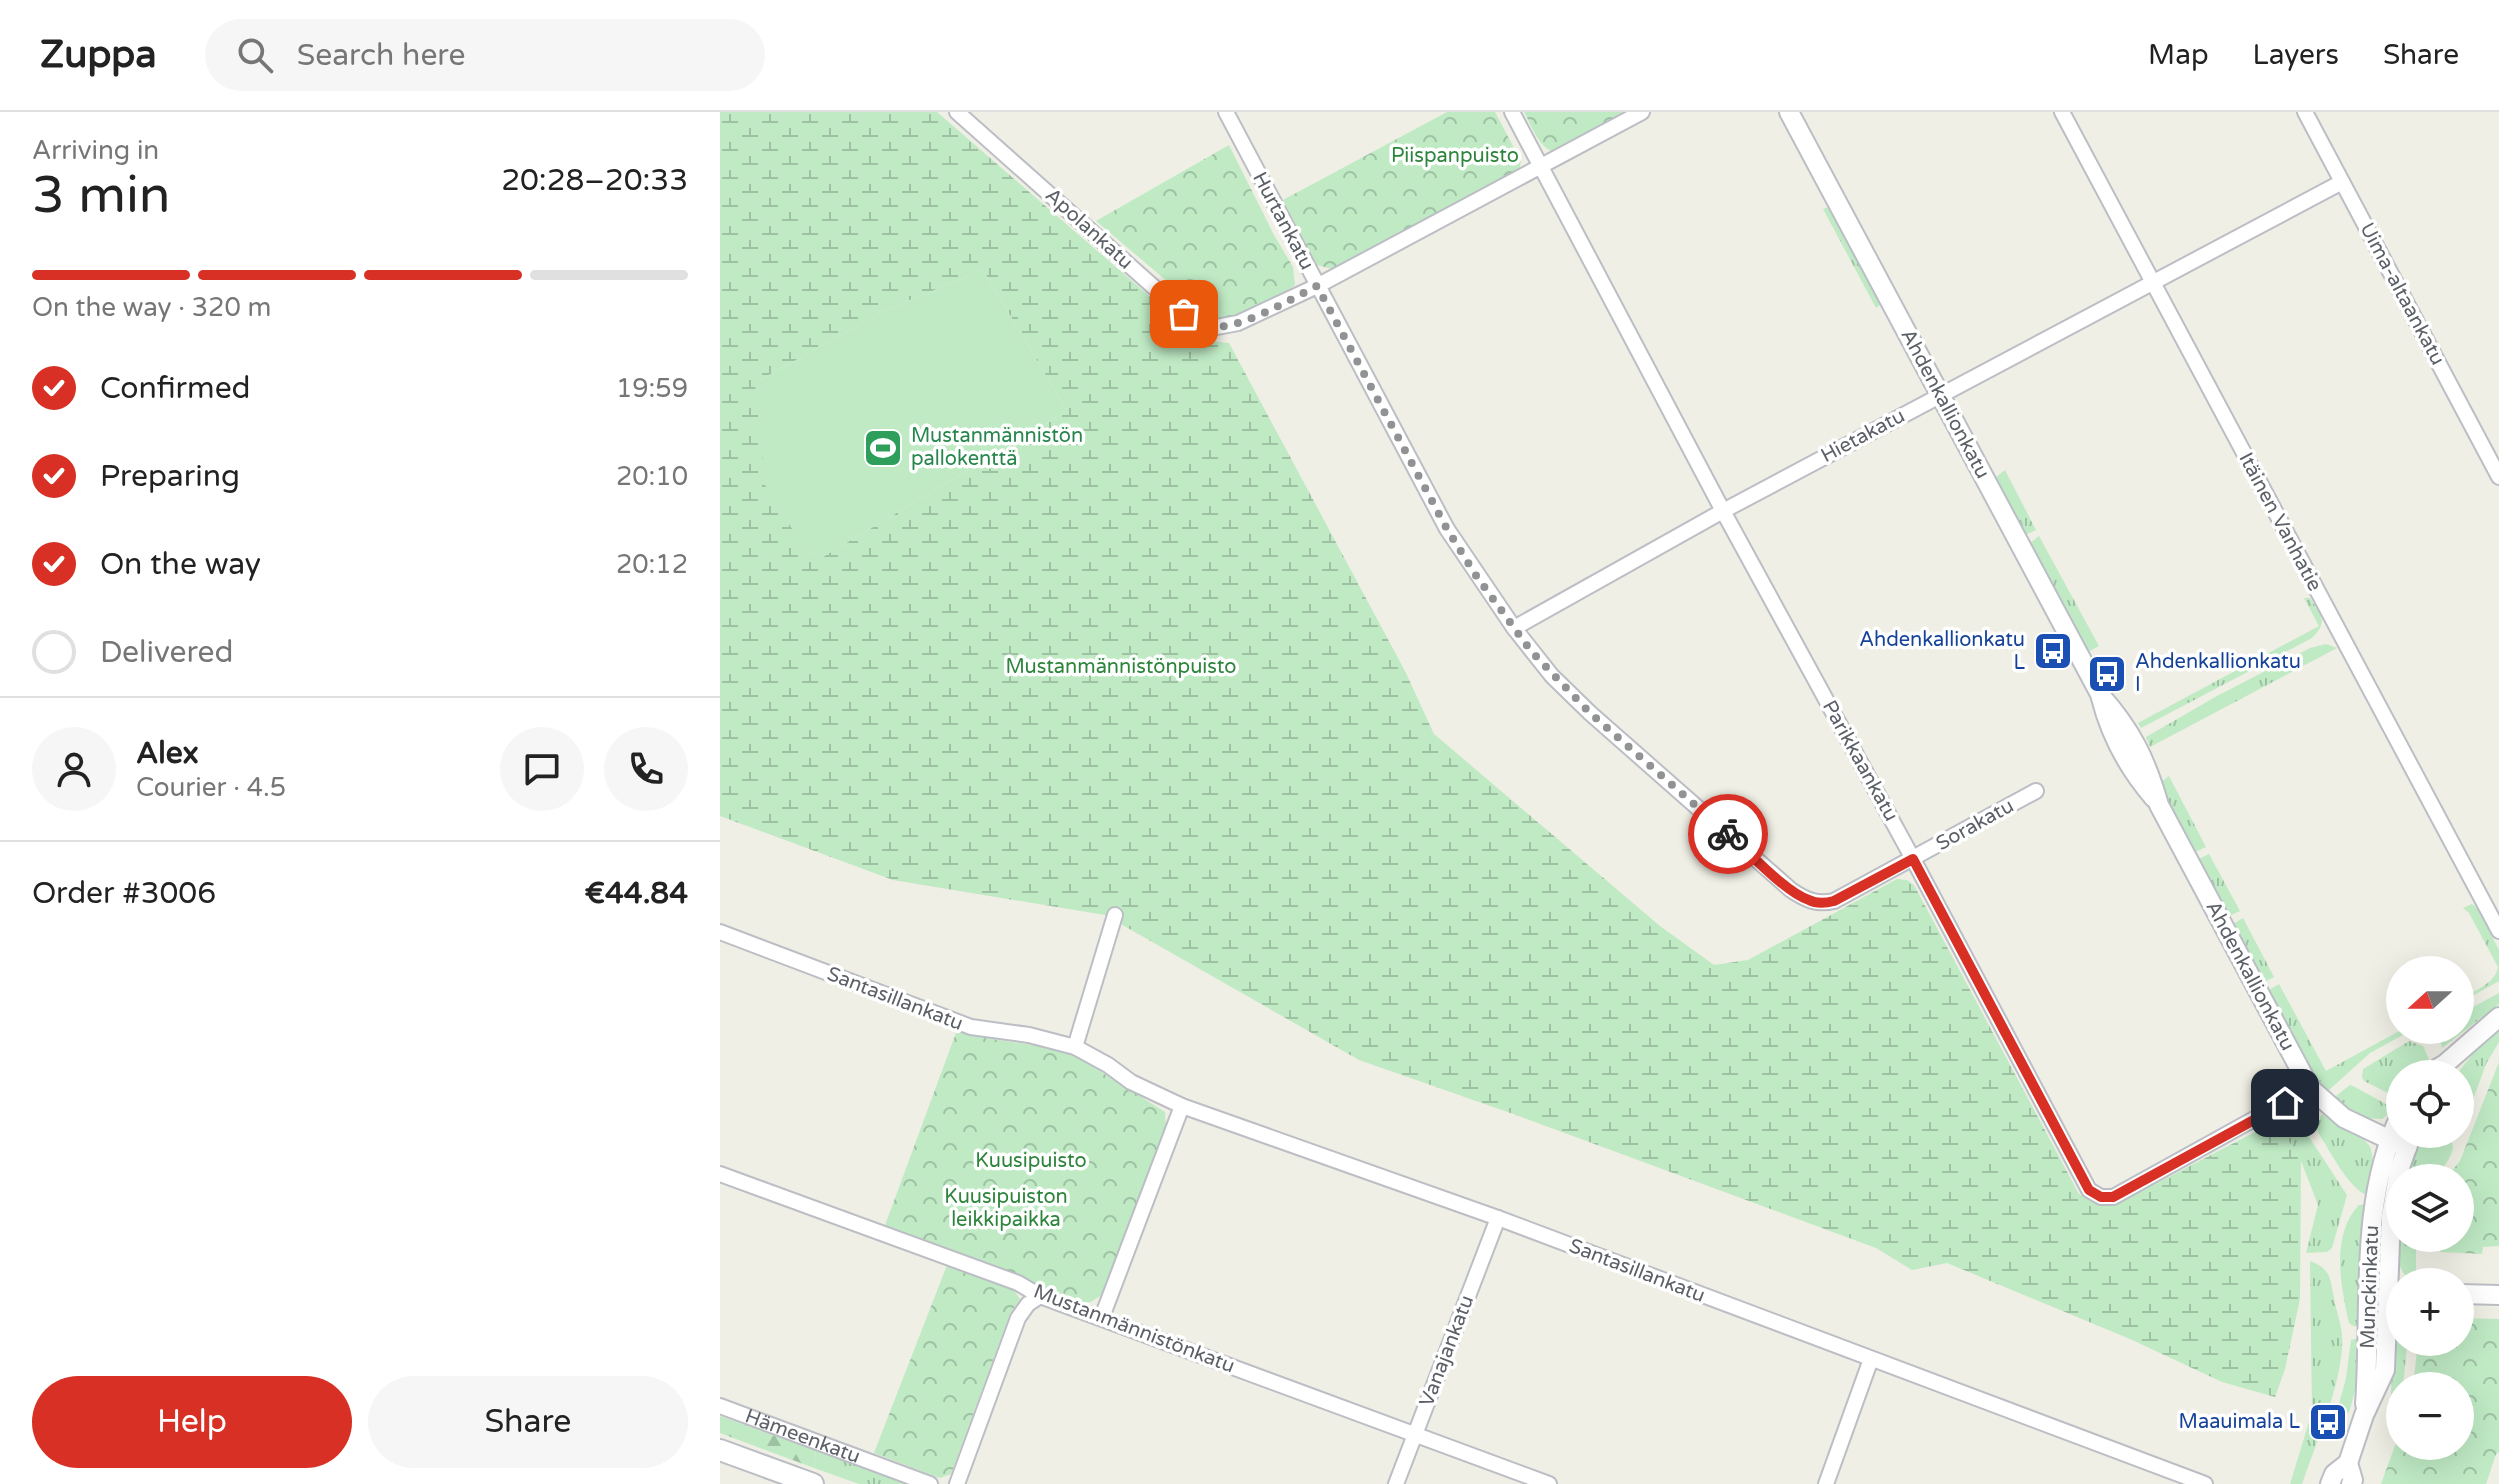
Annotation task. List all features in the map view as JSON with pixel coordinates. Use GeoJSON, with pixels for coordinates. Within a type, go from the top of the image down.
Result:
{"type":"FeatureCollection","features":[{"type":"Feature","properties":{"kind":"main road","name":"Hämeenkatu"},"geometry":{"type":"LineString","coordinates":[[720,1450],[813,1484]]}},
{"type":"Feature","properties":{"kind":"street","name":"Apolankatu"},"geometry":{"type":"LineString","coordinates":[[957,112],[1184,314],[1204,326],[1238,323],[1317,286]]}},
{"type":"Feature","properties":{"kind":"street","name":"Hurtankatu"},"geometry":{"type":"LineString","coordinates":[[1226,112],[1447,529],[1514,628],[1552,676],[1791,890],[1807,900],[1823,903],[1834,901],[1913,859]]}},
{"type":"Feature","properties":{"kind":"street","name":"Parikkaankatu"},"geometry":{"type":"LineString","coordinates":[[1512,112],[2089,1190],[2101,1197],[2113,1197],[2310,1088]]}},
{"type":"Feature","properties":{"kind":"street"},"geometry":{"type":"LineString","coordinates":[[1317,286],[1642,112]]}},
{"type":"Feature","properties":{"kind":"street","name":"Ahdenkallionkatu"},"geometry":{"type":"LineString","coordinates":[[1789,112],[2101,696],[2113,736],[2132,773],[2159,805],[2310,1088],[2344,1118],[2386,1139]]}},
{"type":"Feature","properties":{"kind":"street","name":"Itäinen Vanhatie"},"geometry":{"type":"LineString","coordinates":[[2062,112],[2499,931]]}},
{"type":"Feature","properties":{"kind":"street","name":"Uima-altaankatu"},"geometry":{"type":"LineString","coordinates":[[2305,112],[2499,477]]}},
{"type":"Feature","properties":{"kind":"street","name":"Hietakatu"},"geometry":{"type":"LineString","coordinates":[[1514,628],[1723,511],[2342,182]]}},
{"type":"Feature","properties":{"kind":"street","name":"Sorakatu"},"geometry":{"type":"LineString","coordinates":[[1913,859],[2036,791]]}},
{"type":"Feature","properties":{"kind":"street"},"geometry":{"type":"LineString","coordinates":[[1075,1047],[1115,915]]}},
{"type":"Feature","properties":{"kind":"street","name":"Santasillankatu"},"geometry":{"type":"LineString","coordinates":[[720,932],[971,1027],[1029,1035],[1075,1047],[1131,1082],[1182,1106],[1498,1218],[2205,1484]]}},
{"type":"Feature","properties":{"kind":"street"},"geometry":{"type":"LineString","coordinates":[[2454,1060],[2499,1017]]}},
{"type":"Feature","properties":{"kind":"street"},"geometry":{"type":"LineString","coordinates":[[1102,1317],[1182,1106]]}},
{"type":"Feature","properties":{"kind":"street","name":"Munckinkatu"},"geometry":{"type":"LineString","coordinates":[[2364,1415],[2375,1202],[2387,1148]]}},
{"type":"Feature","properties":{"kind":"street","name":"Munckinkatu"},"geometry":{"type":"LineString","coordinates":[[2394,1268],[2391,1217],[2399,1170],[2407,1148]]}},
{"type":"Feature","properties":{"kind":"street","name":"Mustanmännistönkatu"},"geometry":{"type":"LineString","coordinates":[[720,1174],[1549,1484]]}},
{"type":"Feature","properties":{"kind":"street","name":"Vanajankatu"},"geometry":{"type":"LineString","coordinates":[[1396,1484],[1498,1218]]}},
{"type":"Feature","properties":{"kind":"street"},"geometry":{"type":"LineString","coordinates":[[2370,1292],[2386,1292]]}},
{"type":"Feature","properties":{"kind":"street"},"geometry":{"type":"LineString","coordinates":[[2474,1294],[2499,1295]]}},
{"type":"Feature","properties":{"kind":"street"},"geometry":{"type":"LineString","coordinates":[[957,1484],[1018,1318],[1028,1304],[1040,1296]]}},
{"type":"Feature","properties":{"kind":"street","name":"Munckinkatu"},"geometry":{"type":"LineString","coordinates":[[2330,1484],[2334,1474],[2348,1463],[2364,1415],[2385,1370],[2387,1356]]}},
{"type":"Feature","properties":{"kind":"street"},"geometry":{"type":"LineString","coordinates":[[1826,1484],[1871,1359]]}},
{"type":"Feature","properties":{"kind":"street","name":"Hämeenkatu"},"geometry":{"type":"LineString","coordinates":[[720,1406],[930,1484]]}},
{"type":"Feature","properties":{"kind":"street","name":"Munckinkatu"},"geometry":{"type":"LineString","coordinates":[[2348,1463],[2353,1480],[2351,1484]]}},
{"type":"Feature","properties":{"kind":"green space","name":"Mustanmännistönpuisto"},"geometry":{"type":"Polygon","coordinates":[[[720,112],[937,112],[1184,326],[1208,341],[1229,343],[1405,671],[1434,734],[1660,926],[1714,965],[1748,960],[1897,879],[1907,880],[1914,885],[2079,1194],[2098,1204],[2117,1204],[2276,1121],[2301,1161],[2300,1299],[2285,1369],[2275,1397],[2222,1382],[2130,1339],[1947,1263],[1912,1270],[1876,1248],[1359,1060],[1105,915],[893,880],[720,816],[720,112]],[[983,270],[886,310],[755,383],[805,550],[821,558],[1067,411],[983,270]]]}},
{"type":"Feature","properties":{"kind":"green space","name":"Piispanpuisto"},"geometry":{"type":"Polygon","coordinates":[[[1447,112],[1495,112],[1521,161],[1519,172],[1332,269],[1317,265],[1283,200],[1447,112]]]}},
{"type":"Feature","properties":{"kind":"green space","name":"Piispanpuisto"},"geometry":{"type":"Polygon","coordinates":[[[1524,112],[1630,112],[1555,152],[1540,142],[1524,112]]]}},
{"type":"Feature","properties":{"kind":"green space"},"geometry":{"type":"Polygon","coordinates":[[[1229,145],[1293,267],[1295,285],[1247,313],[1219,321],[1207,315],[1096,221],[1229,145]]]}},
{"type":"Feature","properties":{"kind":"green space"},"geometry":{"type":"Polygon","coordinates":[[[1829,207],[1881,304],[1876,308],[1823,209],[1829,207]]]}},
{"type":"Feature","properties":{"kind":"green space","name":"Mustanmännistön pallokenttä"},"geometry":{"type":"Polygon","coordinates":[[[983,270],[1067,411],[821,558],[805,550],[765,485],[755,383],[886,310],[983,270]]]}},
{"type":"Feature","properties":{"kind":"green space"},"geometry":{"type":"Polygon","coordinates":[[[2005,470],[2036,530],[2025,535],[1995,478],[2005,470]]]}},
{"type":"Feature","properties":{"kind":"green space"},"geometry":{"type":"Polygon","coordinates":[[[2039,536],[2099,646],[2088,652],[2030,543],[2039,536]]]}},
{"type":"Feature","properties":{"kind":"green space"},"geometry":{"type":"Polygon","coordinates":[[[2304,598],[2310,598],[2322,618],[2320,627],[2312,638],[2141,728],[2138,723],[2319,626],[2304,598]]]}},
{"type":"Feature","properties":{"kind":"green space"},"geometry":{"type":"Polygon","coordinates":[[[2326,644],[2337,648],[2150,747],[2146,737],[2217,696],[2310,648],[2326,644]]]}},
{"type":"Feature","properties":{"kind":"green space"},"geometry":{"type":"Polygon","coordinates":[[[2169,776],[2206,847],[2195,852],[2159,784],[2169,776]]]}},
{"type":"Feature","properties":{"kind":"green space"},"geometry":{"type":"Polygon","coordinates":[[[2209,854],[2240,911],[2229,916],[2199,859],[2209,854]]]}},
{"type":"Feature","properties":{"kind":"green space"},"geometry":{"type":"Polygon","coordinates":[[[2472,904],[2477,908],[2499,950],[2499,981],[2474,995],[2474,991],[2493,978],[2498,967],[2469,913],[2463,908],[2472,904]]]}},
{"type":"Feature","properties":{"kind":"green space"},"geometry":{"type":"Polygon","coordinates":[[[2243,918],[2274,977],[2264,982],[2233,924],[2243,918]]]}},
{"type":"Feature","properties":{"kind":"green space"},"geometry":{"type":"Polygon","coordinates":[[[2279,984],[2326,1071],[2386,1038],[2386,1044],[2370,1053],[2328,1091],[2316,1077],[2269,990],[2279,984]]]}},
{"type":"Feature","properties":{"kind":"green space"},"geometry":{"type":"Polygon","coordinates":[[[2499,993],[2499,1004],[2474,1023],[2474,1006],[2499,993]]]}},
{"type":"Feature","properties":{"kind":"green space"},"geometry":{"type":"Polygon","coordinates":[[[2499,1029],[2499,1042],[2486,1064],[2474,1097],[2474,1060],[2468,1060],[2499,1029]]]}},
{"type":"Feature","properties":{"kind":"green space","name":"Kuusipuisto"},"geometry":{"type":"Polygon","coordinates":[[[957,1030],[979,1037],[1052,1048],[1079,1058],[1165,1112],[1166,1127],[1103,1294],[1091,1302],[1080,1304],[884,1228],[957,1030]]]}},
{"type":"Feature","properties":{"kind":"green space"},"geometry":{"type":"Polygon","coordinates":[[[2404,1044],[2423,1046],[2429,1059],[2386,1060],[2386,1092],[2364,1081],[2363,1069],[2404,1044]]]}},
{"type":"Feature","properties":{"kind":"green space"},"geometry":{"type":"Polygon","coordinates":[[[2499,1062],[2499,1246],[2483,1247],[2482,1254],[2440,1252],[2474,1252],[2474,1164],[2458,1164],[2465,1148],[2474,1148],[2474,1125],[2499,1062]]]}},
{"type":"Feature","properties":{"kind":"green space"},"geometry":{"type":"Polygon","coordinates":[[[2350,1085],[2386,1104],[2386,1116],[2382,1119],[2363,1118],[2336,1096],[2350,1085]]]}},
{"type":"Feature","properties":{"kind":"green space"},"geometry":{"type":"Polygon","coordinates":[[[2292,1111],[2347,1195],[2332,1248],[2327,1252],[2306,1253],[2318,1205],[2301,1161],[2276,1121],[2292,1111]]]}},
{"type":"Feature","properties":{"kind":"green space"},"geometry":{"type":"Polygon","coordinates":[[[2322,1114],[2367,1143],[2373,1160],[2369,1196],[2348,1179],[2319,1134],[2316,1127],[2322,1114]]]}},
{"type":"Feature","properties":{"kind":"green space"},"geometry":{"type":"Polygon","coordinates":[[[2415,1148],[2453,1148],[2445,1164],[2409,1164],[2415,1148]]]}},
{"type":"Feature","properties":{"kind":"green space"},"geometry":{"type":"Polygon","coordinates":[[[2359,1205],[2367,1206],[2362,1327],[2349,1323],[2340,1262],[2344,1231],[2359,1205]]]}},
{"type":"Feature","properties":{"kind":"green space"},"geometry":{"type":"Polygon","coordinates":[[[2397,1252],[2416,1252],[2416,1268],[2401,1268],[2397,1252]]]}},
{"type":"Feature","properties":{"kind":"green space"},"geometry":{"type":"Polygon","coordinates":[[[2310,1261],[2322,1267],[2330,1280],[2341,1330],[2342,1352],[2328,1410],[2302,1484],[2290,1484],[2312,1412],[2310,1261]]]}},
{"type":"Feature","properties":{"kind":"green space"},"geometry":{"type":"Polygon","coordinates":[[[947,1265],[1013,1289],[1020,1299],[1010,1314],[951,1474],[940,1478],[874,1453],[947,1265]]]}},
{"type":"Feature","properties":{"kind":"green space"},"geometry":{"type":"Polygon","coordinates":[[[2474,1318],[2499,1319],[2499,1452],[2486,1484],[2381,1484],[2390,1460],[2474,1460],[2474,1372],[2415,1372],[2416,1356],[2474,1356],[2474,1318]]]}},
{"type":"Feature","properties":{"kind":"green space"},"geometry":{"type":"Polygon","coordinates":[[[2362,1337],[2357,1383],[2349,1413],[2339,1404],[2351,1340],[2362,1337]]]}},
{"type":"Feature","properties":{"kind":"green space"},"geometry":{"type":"Polygon","coordinates":[[[2393,1356],[2406,1356],[2404,1372],[2392,1372],[2393,1356]]]}},
{"type":"Feature","properties":{"kind":"green space"},"geometry":{"type":"Polygon","coordinates":[[[720,1416],[816,1451],[814,1468],[720,1433],[720,1416]]]}},
{"type":"Feature","properties":{"kind":"green space"},"geometry":{"type":"Polygon","coordinates":[[[816,1451],[909,1484],[859,1484],[814,1468],[816,1451]]]}},
{"type":"Feature","properties":{"kind":"way so far"},"geometry":{"type":"LineString","coordinates":[[1184,314],[1204,326],[1238,323],[1317,286],[1447,529],[1477,577],[1531,651],[1590,713],[1728,834]]}},
{"type":"Feature","properties":{"kind":"place","name":"Mustanmännistön pallokenttä"},"geometry":{"type":"Point","coordinates":[883,448]}},
{"type":"Feature","properties":{"kind":"place","name":"Ahdenkallionkatu L"},"geometry":{"type":"Point","coordinates":[2053,651]}},
{"type":"Feature","properties":{"kind":"place","name":"Ahdenkallionkatu I"},"geometry":{"type":"Point","coordinates":[2107,674]}},
{"type":"Feature","properties":{"kind":"place","name":"Maauimala L"},"geometry":{"type":"Point","coordinates":[2328,1422]}},
{"type":"Feature","properties":{"kind":"route"},"geometry":{"type":"LineString","coordinates":[[1728,834],[1791,890],[1807,900],[1823,903],[1834,901],[1913,859],[2089,1190],[2101,1197],[2113,1197],[2285,1103]]}},
{"type":"Feature","properties":{"kind":"park label","name":"Kuusipuiston leikkipaikka"},"geometry":{"type":"Point","coordinates":[1006,1208]}}]}
